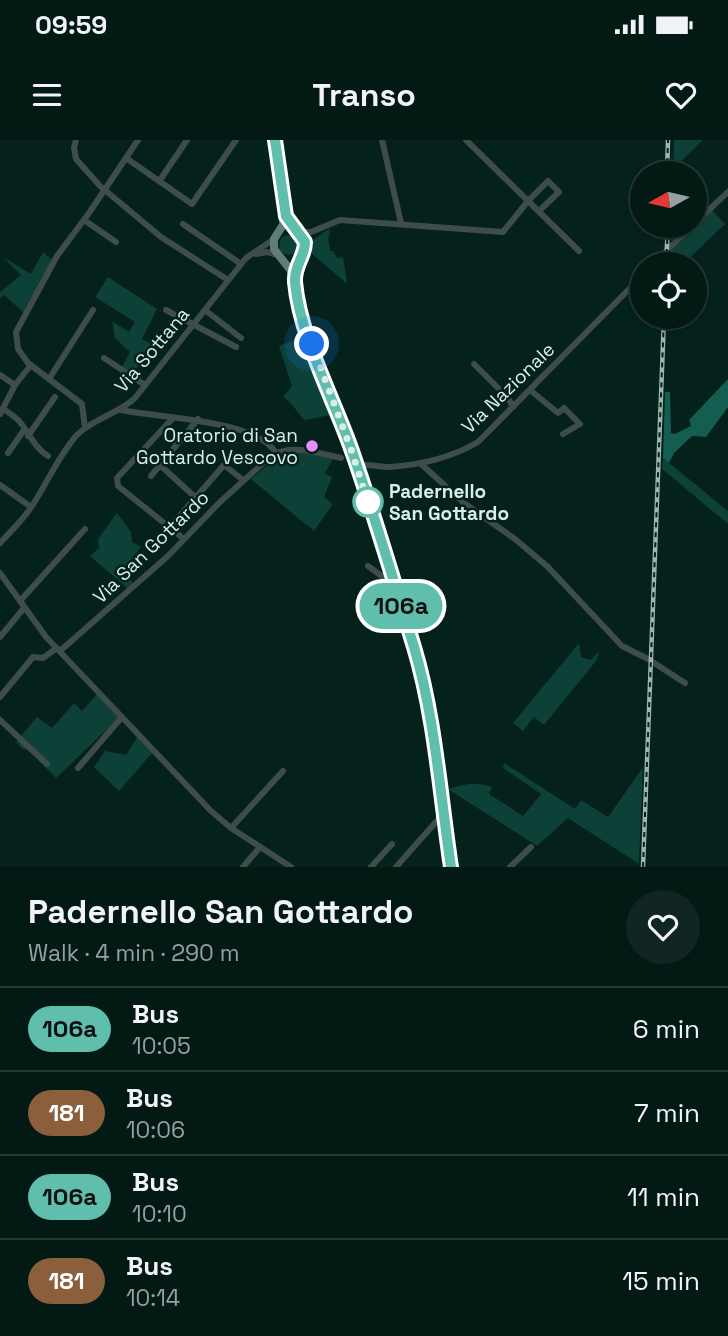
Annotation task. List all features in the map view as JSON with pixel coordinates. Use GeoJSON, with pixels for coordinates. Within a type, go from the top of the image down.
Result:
{"type":"FeatureCollection","features":[{"type":"Feature","properties":{"kind":"main road"},"geometry":{"type":"LineString","coordinates":[[275,140],[284,209],[288,222],[304,238],[305,247],[296,269],[296,284]]}},
{"type":"Feature","properties":{"kind":"main road"},"geometry":{"type":"LineString","coordinates":[[284,209],[283,225],[273,246],[291,269],[309,337],[357,466],[414,649],[432,734],[451,867]]}},
{"type":"Feature","properties":{"kind":"main road"},"geometry":{"type":"LineString","coordinates":[[276,236],[286,229],[297,231]]}},
{"type":"Feature","properties":{"kind":"main road"},"geometry":{"type":"LineString","coordinates":[[280,257],[292,261],[299,258]]}},
{"type":"Feature","properties":{"kind":"street"},"geometry":{"type":"LineString","coordinates":[[76,140],[76,159],[104,190],[161,237],[228,280]]}},
{"type":"Feature","properties":{"kind":"street"},"geometry":{"type":"LineString","coordinates":[[85,428],[82,404],[31,365],[18,349],[16,332],[57,256],[138,140]]}},
{"type":"Feature","properties":{"kind":"street"},"geometry":{"type":"LineString","coordinates":[[159,180],[187,140]]}},
{"type":"Feature","properties":{"kind":"street"},"geometry":{"type":"LineString","coordinates":[[126,158],[192,204],[236,140]]}},
{"type":"Feature","properties":{"kind":"street"},"geometry":{"type":"LineString","coordinates":[[382,140],[401,223]]}},
{"type":"Feature","properties":{"kind":"street"},"geometry":{"type":"LineString","coordinates":[[466,140],[579,251]]}},
{"type":"Feature","properties":{"kind":"street"},"geometry":{"type":"LineString","coordinates":[[297,231],[309,232],[336,220],[503,232],[548,181],[559,192],[539,211]]}},
{"type":"Feature","properties":{"kind":"street"},"geometry":{"type":"LineString","coordinates":[[707,211],[728,192]]}},
{"type":"Feature","properties":{"kind":"street"},"geometry":{"type":"LineString","coordinates":[[84,219],[116,242]]}},
{"type":"Feature","properties":{"kind":"street"},"geometry":{"type":"LineString","coordinates":[[183,224],[242,263],[264,252],[280,257]]}},
{"type":"Feature","properties":{"kind":"street"},"geometry":{"type":"LineString","coordinates":[[305,247],[319,228]]}},
{"type":"Feature","properties":{"kind":"street","name":"Via Sottana"},"geometry":{"type":"LineString","coordinates":[[0,543],[31,507],[66,448],[85,428],[121,410],[135,398],[242,263],[276,236]]}},
{"type":"Feature","properties":{"kind":"street"},"geometry":{"type":"LineString","coordinates":[[665,252],[679,238]]}},
{"type":"Feature","properties":{"kind":"street","name":"Via Nazionale"},"geometry":{"type":"LineString","coordinates":[[357,466],[418,463],[451,456],[478,442],[630,288]]}},
{"type":"Feature","properties":{"kind":"street"},"geometry":{"type":"LineString","coordinates":[[50,380],[93,310]]}},
{"type":"Feature","properties":{"kind":"street"},"geometry":{"type":"LineString","coordinates":[[166,310],[236,347]]}},
{"type":"Feature","properties":{"kind":"street"},"geometry":{"type":"LineString","coordinates":[[205,310],[241,338]]}},
{"type":"Feature","properties":{"kind":"street"},"geometry":{"type":"LineString","coordinates":[[104,358],[145,385]]}},
{"type":"Feature","properties":{"kind":"street"},"geometry":{"type":"LineString","coordinates":[[474,364],[508,398],[513,407]]}},
{"type":"Feature","properties":{"kind":"street"},"geometry":{"type":"LineString","coordinates":[[31,365],[15,385],[2,412],[18,420],[41,452],[48,456]]}},
{"type":"Feature","properties":{"kind":"street"},"geometry":{"type":"LineString","coordinates":[[0,375],[15,385]]}},
{"type":"Feature","properties":{"kind":"street"},"geometry":{"type":"LineString","coordinates":[[530,390],[558,414],[564,408],[580,424],[563,434]]}},
{"type":"Feature","properties":{"kind":"street"},"geometry":{"type":"LineString","coordinates":[[8,453],[55,397]]}},
{"type":"Feature","properties":{"kind":"street"},"geometry":{"type":"LineString","coordinates":[[121,410],[198,419],[249,434],[267,442],[276,453],[295,449],[341,458]]}},
{"type":"Feature","properties":{"kind":"street"},"geometry":{"type":"LineString","coordinates":[[173,418],[117,478],[118,486],[184,539]]}},
{"type":"Feature","properties":{"kind":"street"},"geometry":{"type":"LineString","coordinates":[[151,476],[198,419]]}},
{"type":"Feature","properties":{"kind":"street"},"geometry":{"type":"LineString","coordinates":[[352,452],[367,466]]}},
{"type":"Feature","properties":{"kind":"street","name":"Via San Gottardo"},"geometry":{"type":"LineString","coordinates":[[0,697],[33,657],[43,658],[59,650],[151,571],[243,480],[276,453]]}},
{"type":"Feature","properties":{"kind":"street"},"geometry":{"type":"LineString","coordinates":[[418,463],[423,464],[464,503],[515,539],[548,567],[622,646],[685,683]]}},
{"type":"Feature","properties":{"kind":"street"},"geometry":{"type":"LineString","coordinates":[[160,465],[196,498]]}},
{"type":"Feature","properties":{"kind":"street"},"geometry":{"type":"LineString","coordinates":[[170,528],[224,466],[243,480]]}},
{"type":"Feature","properties":{"kind":"street"},"geometry":{"type":"LineString","coordinates":[[0,485],[31,507]]}},
{"type":"Feature","properties":{"kind":"street"},"geometry":{"type":"LineString","coordinates":[[20,601],[85,529]]}},
{"type":"Feature","properties":{"kind":"street"},"geometry":{"type":"LineString","coordinates":[[368,566],[387,580],[393,579]]}},
{"type":"Feature","properties":{"kind":"street"},"geometry":{"type":"LineString","coordinates":[[0,572],[41,632],[211,811],[231,828],[291,867]]}},
{"type":"Feature","properties":{"kind":"street"},"geometry":{"type":"LineString","coordinates":[[0,637],[24,608]]}},
{"type":"Feature","properties":{"kind":"street"},"geometry":{"type":"LineString","coordinates":[[78,768],[122,717]]}},
{"type":"Feature","properties":{"kind":"street"},"geometry":{"type":"LineString","coordinates":[[0,720],[47,764]]}},
{"type":"Feature","properties":{"kind":"street"},"geometry":{"type":"LineString","coordinates":[[231,828],[283,771]]}},
{"type":"Feature","properties":{"kind":"street"},"geometry":{"type":"LineString","coordinates":[[396,867],[443,814]]}},
{"type":"Feature","properties":{"kind":"street"},"geometry":{"type":"LineString","coordinates":[[371,867],[392,844]]}},
{"type":"Feature","properties":{"kind":"street"},"geometry":{"type":"LineString","coordinates":[[243,867],[260,847]]}},
{"type":"Feature","properties":{"kind":"street"},"geometry":{"type":"LineString","coordinates":[[510,867],[531,847]]}},
{"type":"Feature","properties":{"kind":"green space"},"geometry":{"type":"Polygon","coordinates":[[[674,140],[703,140],[681,161],[673,161],[674,140]]]}},
{"type":"Feature","properties":{"kind":"green space"},"geometry":{"type":"Polygon","coordinates":[[[712,210],[725,224],[696,252],[670,252],[684,238],[707,238],[707,215],[712,210]]]}},
{"type":"Feature","properties":{"kind":"green space"},"geometry":{"type":"Polygon","coordinates":[[[329,229],[330,251],[333,251],[337,258],[343,257],[347,284],[310,252],[313,240],[329,229]]]}},
{"type":"Feature","properties":{"kind":"green space"},"geometry":{"type":"Polygon","coordinates":[[[285,235],[293,235],[299,245],[293,255],[285,255],[279,249],[279,241],[285,235]]]}},
{"type":"Feature","properties":{"kind":"green space"},"geometry":{"type":"Polygon","coordinates":[[[43,252],[52,260],[23,312],[4,295],[0,298],[0,292],[21,275],[3,257],[31,274],[43,252]]]}},
{"type":"Feature","properties":{"kind":"green space"},"geometry":{"type":"Polygon","coordinates":[[[108,277],[157,309],[142,339],[156,346],[130,375],[122,367],[130,352],[115,338],[112,321],[129,332],[135,322],[95,297],[108,277]]]}},
{"type":"Feature","properties":{"kind":"green space"},"geometry":{"type":"Polygon","coordinates":[[[305,336],[326,394],[322,396],[330,415],[305,420],[283,397],[292,386],[279,346],[305,336]]]}},
{"type":"Feature","properties":{"kind":"green space"},"geometry":{"type":"Polygon","coordinates":[[[728,379],[728,407],[706,437],[692,436],[674,453],[669,463],[663,458],[665,392],[670,392],[671,433],[675,434],[691,426],[689,420],[728,379]]]}},
{"type":"Feature","properties":{"kind":"green space"},"geometry":{"type":"Polygon","coordinates":[[[283,452],[314,454],[333,459],[325,473],[332,477],[324,497],[333,504],[314,531],[251,479],[283,452]]]}},
{"type":"Feature","properties":{"kind":"green space"},"geometry":{"type":"Polygon","coordinates":[[[663,458],[728,511],[728,524],[662,469],[663,458]]]}},
{"type":"Feature","properties":{"kind":"green space"},"geometry":{"type":"Polygon","coordinates":[[[117,513],[131,532],[132,542],[141,547],[122,571],[133,583],[127,588],[90,556],[99,548],[98,539],[117,513]]]}},
{"type":"Feature","properties":{"kind":"green space"},"geometry":{"type":"Polygon","coordinates":[[[579,643],[581,657],[590,660],[600,651],[596,661],[544,725],[534,717],[523,731],[513,723],[579,643]]]}},
{"type":"Feature","properties":{"kind":"green space"},"geometry":{"type":"Polygon","coordinates":[[[97,694],[120,717],[56,778],[27,749],[24,750],[16,742],[37,717],[52,728],[74,703],[82,711],[97,694]]]}},
{"type":"Feature","properties":{"kind":"green space"},"geometry":{"type":"Polygon","coordinates":[[[138,736],[153,752],[119,791],[94,767],[105,751],[126,755],[138,736]]]}},
{"type":"Feature","properties":{"kind":"green space"},"geometry":{"type":"Polygon","coordinates":[[[504,763],[575,809],[581,800],[608,817],[643,767],[639,864],[568,818],[537,846],[448,789],[470,784],[492,787],[489,794],[523,816],[541,794],[503,768],[504,763]]]}},
{"type":"Feature","properties":{"kind":"railway"},"geometry":{"type":"LineString","coordinates":[[667,161],[668,140]]}},
{"type":"Feature","properties":{"kind":"railway"},"geometry":{"type":"LineString","coordinates":[[667,238],[667,252]]}},
{"type":"Feature","properties":{"kind":"railway"},"geometry":{"type":"LineString","coordinates":[[643,867],[664,329]]}},
{"type":"Feature","properties":{"kind":"bus line","name":"106a"},"geometry":{"type":"LineString","coordinates":[[275,140],[286,216],[305,242],[295,281],[306,329],[352,452],[417,660],[432,734],[451,867]]}},
{"type":"Feature","properties":{"kind":"place","name":"Oratorio di San Gottardo Vescovo"},"geometry":{"type":"Point","coordinates":[312,446]}},
{"type":"Feature","properties":{"kind":"place","name":"Padernello San Gottardo"},"geometry":{"type":"Point","coordinates":[368,502]}},
{"type":"Feature","properties":{"kind":"route"},"geometry":{"type":"LineString","coordinates":[[312,344],[369,506],[368,502]]}}]}
